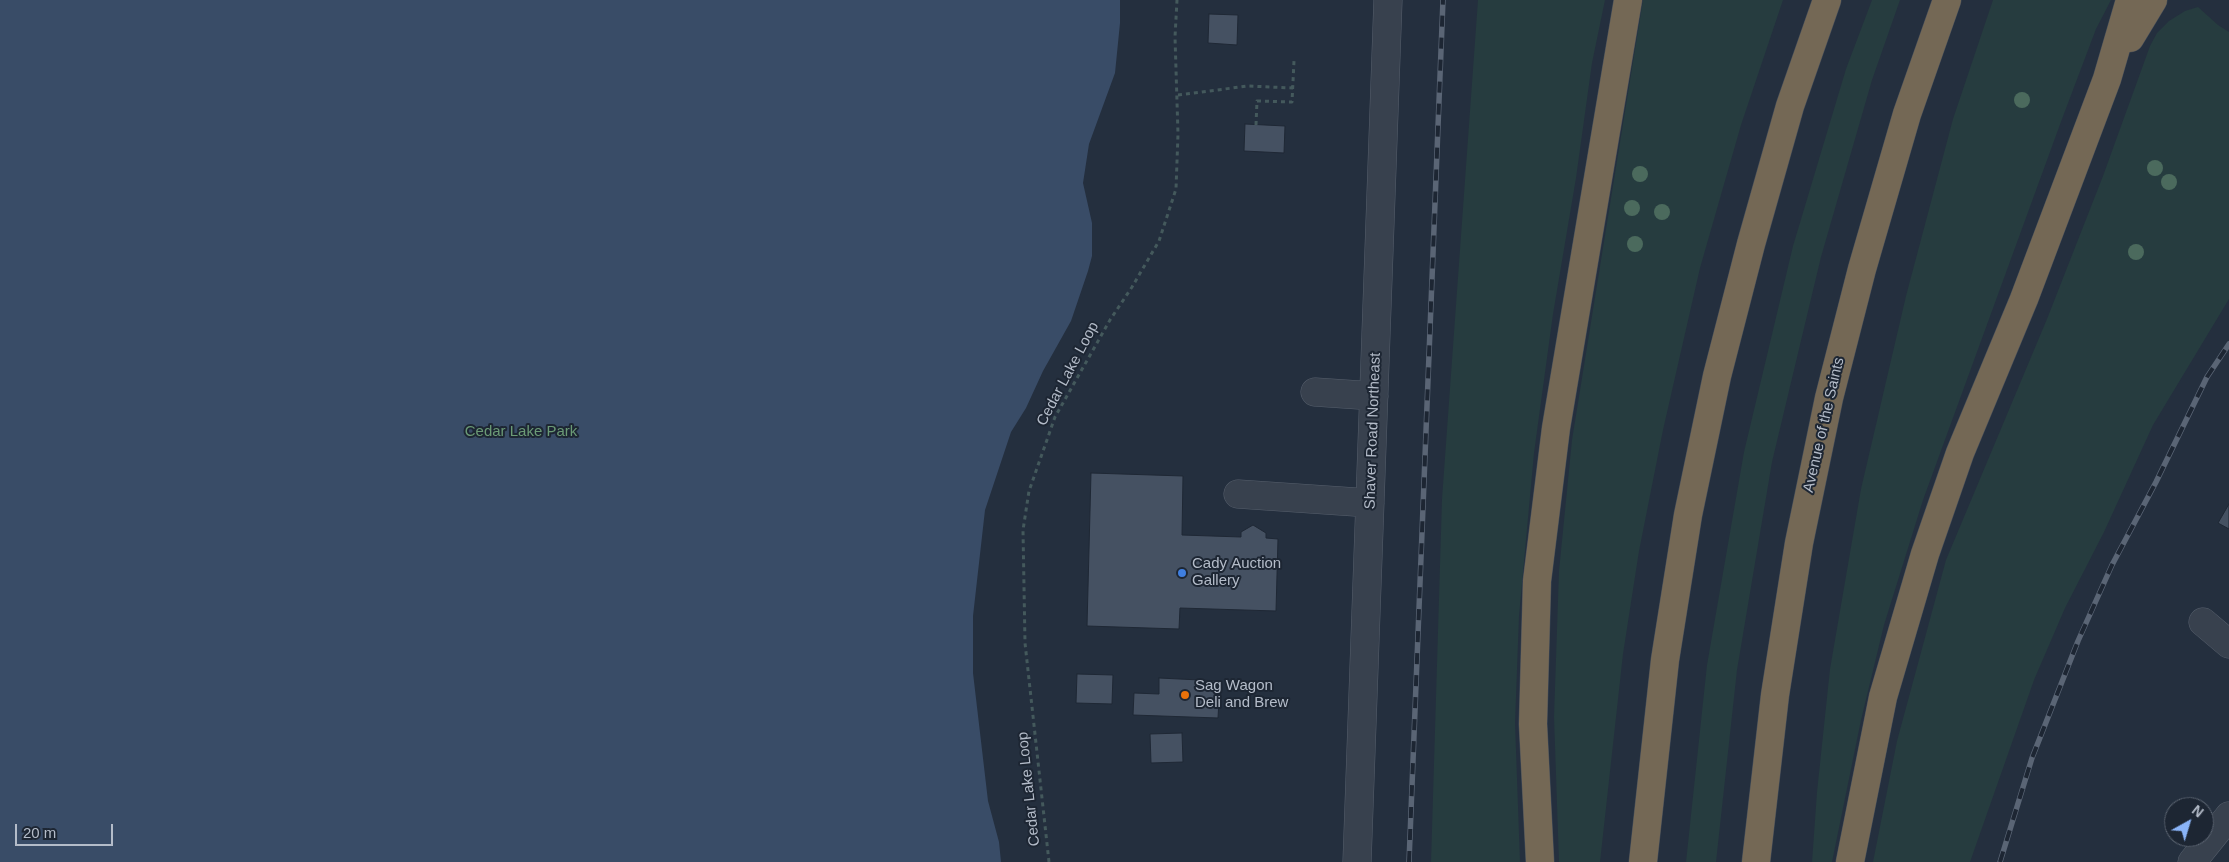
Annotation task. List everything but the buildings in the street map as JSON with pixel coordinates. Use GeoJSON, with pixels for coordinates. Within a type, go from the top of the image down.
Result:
{"type":"FeatureCollection","features":[{"type":"Feature","properties":{"kind":"highway"},"geometry":{"type":"LineString","coordinates":[[1540,862],[1533,724],[1537,581],[1556,428],[1628,0]]}},
{"type":"Feature","properties":{"kind":"highway"},"geometry":{"type":"LineString","coordinates":[[1643,862],[1665,660],[1688,515],[1713,394],[1751,244],[1790,106],[1826,0]]}},
{"type":"Feature","properties":{"kind":"highway","name":"Avenue of the Saints"},"geometry":{"type":"LineString","coordinates":[[1756,862],[1775,695],[1798,543],[1829,398],[1862,268],[1907,114],[1947,0]]}},
{"type":"Feature","properties":{"kind":"highway"},"geometry":{"type":"LineString","coordinates":[[1850,862],[1883,697],[1926,554],[1960,453],[2024,300],[2108,79],[2130,0]]}},
{"type":"Feature","properties":{"kind":"highway"},"geometry":{"type":"LineString","coordinates":[[2108,79],[2152,0]]}},
{"type":"Feature","properties":{"kind":"street","name":"Shaver Road Northeast"},"geometry":{"type":"LineString","coordinates":[[1357,862],[1388,0]]}},
{"type":"Feature","properties":{"kind":"street"},"geometry":{"type":"LineString","coordinates":[[1315,392],[1374,396]]}},
{"type":"Feature","properties":{"kind":"street"},"geometry":{"type":"LineString","coordinates":[[1238,494],[1370,503]]}},
{"type":"Feature","properties":{"kind":"street"},"geometry":{"type":"LineString","coordinates":[[2203,622],[2229,644]]}},
{"type":"Feature","properties":{"kind":"street"},"geometry":{"type":"LineString","coordinates":[[2192,862],[2229,816]]}},
{"type":"Feature","properties":{"kind":"path","name":"Cedar Lake Loop"},"geometry":{"type":"LineString","coordinates":[[1049,862],[1025,643],[1023,530],[1029,491],[1055,417],[1110,320],[1159,241],[1176,189],[1178,95],[1174,37],[1177,0]]}},
{"type":"Feature","properties":{"kind":"path"},"geometry":{"type":"LineString","coordinates":[[1256,124],[1257,101],[1292,102],[1294,61]]}},
{"type":"Feature","properties":{"kind":"path"},"geometry":{"type":"LineString","coordinates":[[1178,95],[1248,86],[1293,88]]}},
{"type":"Feature","properties":{"kind":"green space"},"geometry":{"type":"Polygon","coordinates":[[[1478,0],[1605,0],[1592,63],[1576,178],[1553,314],[1534,453],[1519,616],[1515,723],[1520,862],[1431,862],[1442,499],[1478,0]]]}},
{"type":"Feature","properties":{"kind":"green space"},"geometry":{"type":"Polygon","coordinates":[[[1643,0],[1783,0],[1741,125],[1700,268],[1663,430],[1639,551],[1623,654],[1600,862],[1559,862],[1554,717],[1559,571],[1572,440],[1643,0]]]}},
{"type":"Feature","properties":{"kind":"green space"},"geometry":{"type":"Polygon","coordinates":[[[1872,0],[1900,0],[1872,80],[1821,257],[1772,462],[1737,670],[1716,862],[1686,862],[1707,665],[1744,452],[1793,246],[1846,69],[1872,0]]]}},
{"type":"Feature","properties":{"kind":"green space"},"geometry":{"type":"Polygon","coordinates":[[[1993,0],[2111,0],[2096,29],[2062,119],[1923,500],[1884,625],[1861,720],[1832,862],[1812,862],[1817,792],[1830,669],[1861,489],[1906,296],[1953,119],[1993,0]]]}},
{"type":"Feature","properties":{"kind":"green space"},"geometry":{"type":"Polygon","coordinates":[[[2198,7],[2229,32],[2229,299],[2153,425],[2104,532],[2065,608],[2034,680],[1970,862],[1873,862],[1897,741],[1946,560],[2047,319],[2103,176],[2150,46],[2157,33],[2169,21],[2185,11],[2198,7]]]}},
{"type":"Feature","properties":{"kind":"water","name":"Cedar Lake Park"},"geometry":{"type":"Polygon","coordinates":[[[0,0],[1120,0],[1120,23],[1115,73],[1089,144],[1083,183],[1092,223],[1092,256],[1071,321],[1043,371],[1026,408],[1011,432],[985,510],[973,616],[973,673],[988,801],[999,842],[1001,862],[0,862],[0,0]]]}},
{"type":"Feature","properties":{"kind":"railway"},"geometry":{"type":"LineString","coordinates":[[1409,862],[1443,0]]}},
{"type":"Feature","properties":{"kind":"railway"},"geometry":{"type":"LineString","coordinates":[[2000,862],[2032,758],[2078,641],[2112,565],[2156,482],[2207,377],[2229,344]]}},
{"type":"Feature","properties":{"kind":"place","name":"Cady Auction Gallery"},"geometry":{"type":"Point","coordinates":[1182,573]}},
{"type":"Feature","properties":{"kind":"place","name":"Sag Wagon Deli and Brew"},"geometry":{"type":"Point","coordinates":[1185,695]}}]}
